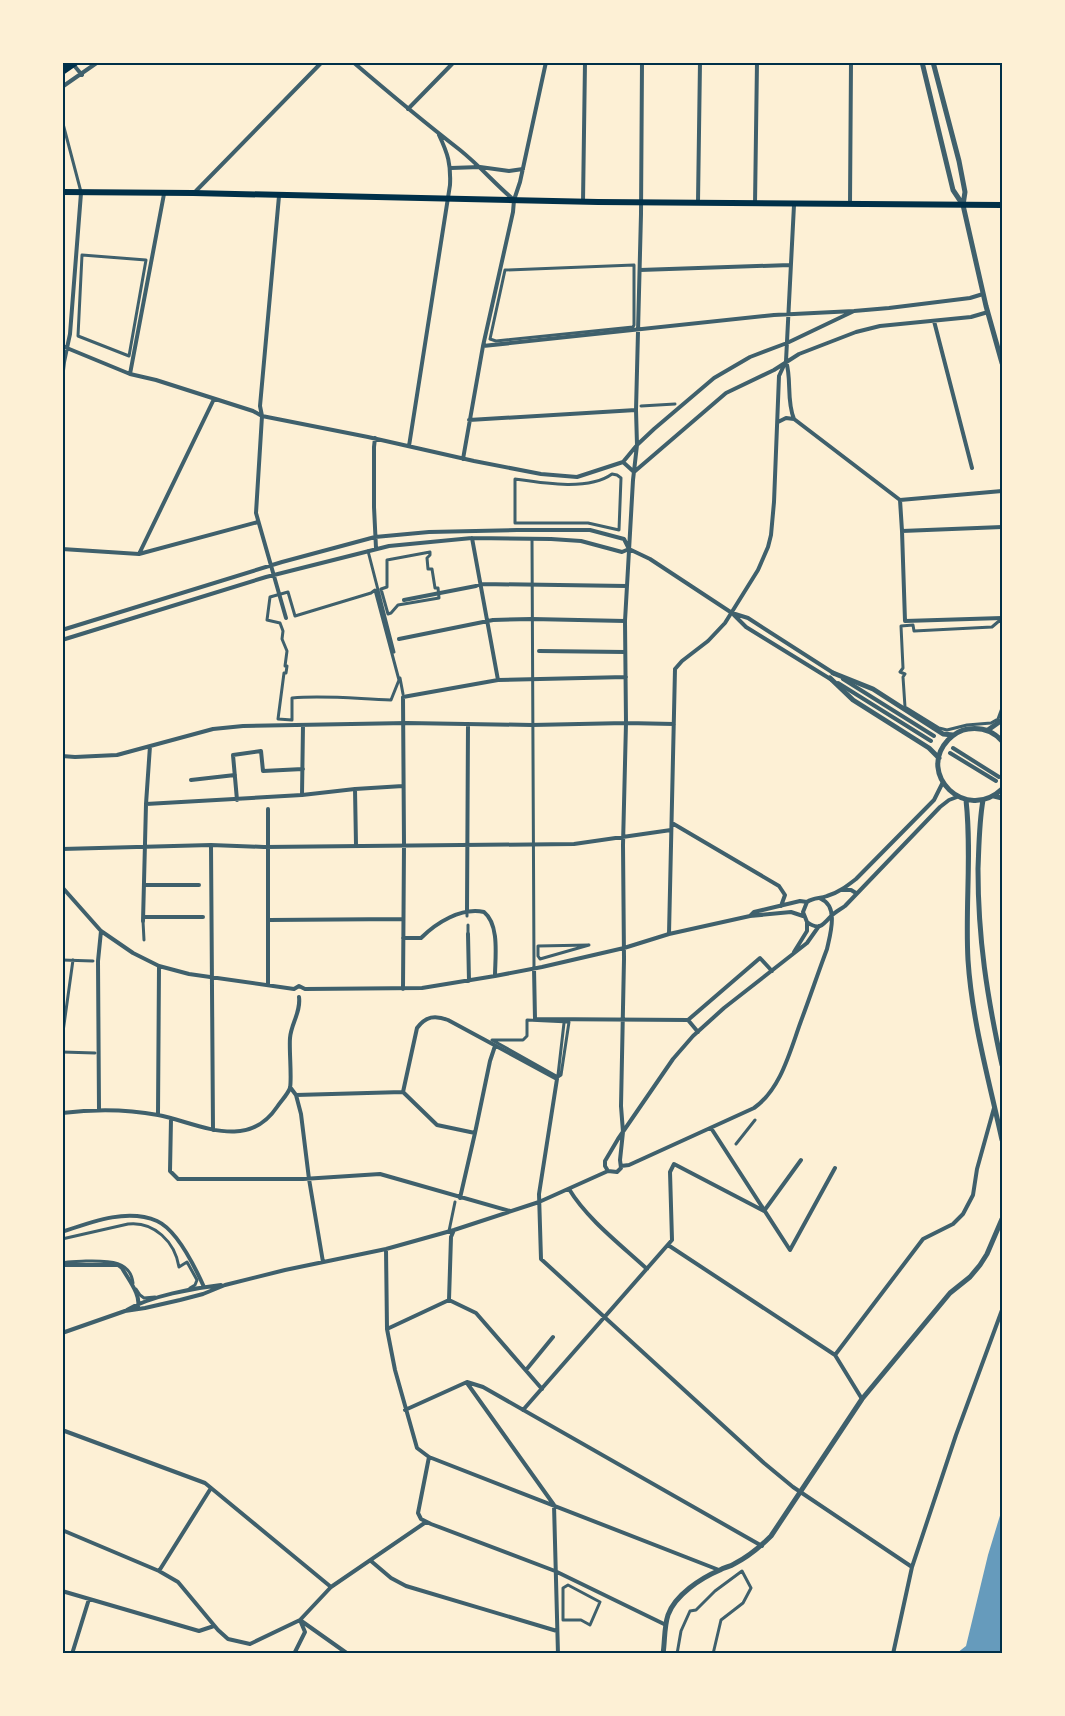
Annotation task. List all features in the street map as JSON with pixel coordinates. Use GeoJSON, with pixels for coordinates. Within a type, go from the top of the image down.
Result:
{"type":"FeatureCollection","features":[{"type":"Feature","properties":{"kind":"highway"},"geometry":{"type":"LineString","coordinates":[[62,71],[74,62]]}},
{"type":"Feature","properties":{"kind":"main road"},"geometry":{"type":"LineString","coordinates":[[62,192],[794,205],[1002,205]]}},
{"type":"Feature","properties":{"kind":"street"},"geometry":{"type":"LineString","coordinates":[[74,62],[82,75]]}},
{"type":"Feature","properties":{"kind":"street"},"geometry":{"type":"LineString","coordinates":[[62,87],[82,75],[98,62]]}},
{"type":"Feature","properties":{"kind":"street"},"geometry":{"type":"LineString","coordinates":[[193,193],[322,62]]}},
{"type":"Feature","properties":{"kind":"street"},"geometry":{"type":"LineString","coordinates":[[353,62],[359,64],[408,109],[480,167],[497,186],[514,200]]}},
{"type":"Feature","properties":{"kind":"street"},"geometry":{"type":"LineString","coordinates":[[408,109],[454,62]]}},
{"type":"Feature","properties":{"kind":"street"},"geometry":{"type":"LineString","coordinates":[[462,459],[483,346],[546,62]]}},
{"type":"Feature","properties":{"kind":"street"},"geometry":{"type":"LineString","coordinates":[[583,202],[585,62]]}},
{"type":"Feature","properties":{"kind":"street"},"geometry":{"type":"LineString","coordinates":[[125,1311],[139,1302],[386,1250],[512,1212],[608,1171],[617,1172],[621,1166],[623,1132],[621,1106],[624,948],[623,836],[626,723],[625,620],[637,445],[636,410],[641,270],[642,62]]}},
{"type":"Feature","properties":{"kind":"street"},"geometry":{"type":"LineString","coordinates":[[698,202],[700,62]]}},
{"type":"Feature","properties":{"kind":"street"},"geometry":{"type":"LineString","coordinates":[[755,204],[757,62]]}},
{"type":"Feature","properties":{"kind":"street"},"geometry":{"type":"LineString","coordinates":[[850,204],[852,62]]}},
{"type":"Feature","properties":{"kind":"street"},"geometry":{"type":"LineString","coordinates":[[922,62],[953,190],[963,205],[983,294],[1002,360]]}},
{"type":"Feature","properties":{"kind":"street"},"geometry":{"type":"LineString","coordinates":[[933,62],[959,161],[965,192],[963,205]]}},
{"type":"Feature","properties":{"kind":"street"},"geometry":{"type":"LineString","coordinates":[[62,120],[81,193],[70,334],[62,379]]}},
{"type":"Feature","properties":{"kind":"street"},"geometry":{"type":"LineString","coordinates":[[409,446],[448,200],[451,168],[447,152],[439,134]]}},
{"type":"Feature","properties":{"kind":"street"},"geometry":{"type":"LineString","coordinates":[[451,168],[522,169]]}},
{"type":"Feature","properties":{"kind":"street"},"geometry":{"type":"LineString","coordinates":[[130,374],[164,194]]}},
{"type":"Feature","properties":{"kind":"street"},"geometry":{"type":"LineString","coordinates":[[279,196],[260,406],[262,416],[256,513],[286,618]]}},
{"type":"Feature","properties":{"kind":"street"},"geometry":{"type":"LineString","coordinates":[[794,205],[786,361],[790,374],[790,408],[794,419]]}},
{"type":"Feature","properties":{"kind":"street"},"geometry":{"type":"LineString","coordinates":[[82,255],[146,260],[129,356],[78,336],[82,255]]}},
{"type":"Feature","properties":{"kind":"street"},"geometry":{"type":"LineString","coordinates":[[641,270],[790,265]]}},
{"type":"Feature","properties":{"kind":"street"},"geometry":{"type":"LineString","coordinates":[[634,266],[633,327],[492,341],[490,339],[505,270],[634,266]]}},
{"type":"Feature","properties":{"kind":"street"},"geometry":{"type":"LineString","coordinates":[[483,346],[788,314],[854,311],[970,298],[983,294]]}},
{"type":"Feature","properties":{"kind":"street"},"geometry":{"type":"LineString","coordinates":[[62,346],[130,374],[156,380],[253,411],[262,416],[376,438],[462,459],[541,474],[577,477],[623,462],[637,445],[714,378],[750,356],[787,343],[854,311]]}},
{"type":"Feature","properties":{"kind":"street"},"geometry":{"type":"LineString","coordinates":[[634,472],[726,393],[774,370],[786,361],[856,332],[880,326],[974,316],[988,312]]}},
{"type":"Feature","properties":{"kind":"street"},"geometry":{"type":"LineString","coordinates":[[934,321],[972,468]]}},
{"type":"Feature","properties":{"kind":"street"},"geometry":{"type":"LineString","coordinates":[[669,934],[675,669],[682,661],[708,641],[732,613],[760,567],[768,547],[771,535],[779,376],[786,361]]}},
{"type":"Feature","properties":{"kind":"street"},"geometry":{"type":"LineString","coordinates":[[139,554],[214,399]]}},
{"type":"Feature","properties":{"kind":"street"},"geometry":{"type":"LineString","coordinates":[[641,406],[675,404]]}},
{"type":"Feature","properties":{"kind":"street"},"geometry":{"type":"LineString","coordinates":[[469,420],[636,410]]}},
{"type":"Feature","properties":{"kind":"street"},"geometry":{"type":"LineString","coordinates":[[778,422],[786,418],[794,419],[900,500],[1002,491]]}},
{"type":"Feature","properties":{"kind":"street"},"geometry":{"type":"LineString","coordinates":[[376,438],[374,466],[376,548]]}},
{"type":"Feature","properties":{"kind":"street"},"geometry":{"type":"LineString","coordinates":[[623,462],[634,472]]}},
{"type":"Feature","properties":{"kind":"street"},"geometry":{"type":"LineString","coordinates":[[612,474],[618,475],[621,478],[619,530],[588,523],[515,523],[515,479],[580,485],[606,478],[612,474]]}},
{"type":"Feature","properties":{"kind":"street"},"geometry":{"type":"LineString","coordinates":[[900,500],[905,622],[1002,620]]}},
{"type":"Feature","properties":{"kind":"street"},"geometry":{"type":"LineString","coordinates":[[62,549],[139,554],[258,522]]}},
{"type":"Feature","properties":{"kind":"street"},"geometry":{"type":"LineString","coordinates":[[902,531],[1002,527]]}},
{"type":"Feature","properties":{"kind":"street"},"geometry":{"type":"LineString","coordinates":[[62,630],[270,566],[375,537],[429,532],[590,530],[624,539],[629,549],[646,557],[732,613],[746,627],[931,740]]}},
{"type":"Feature","properties":{"kind":"street"},"geometry":{"type":"LineString","coordinates":[[62,640],[273,576],[376,548],[418,542],[472,538],[581,541],[622,552],[629,549]]}},
{"type":"Feature","properties":{"kind":"street"},"geometry":{"type":"LineString","coordinates":[[472,538],[498,680]]}},
{"type":"Feature","properties":{"kind":"street"},"geometry":{"type":"LineString","coordinates":[[532,539],[534,1019],[688,1020],[760,958],[772,971]]}},
{"type":"Feature","properties":{"kind":"street"},"geometry":{"type":"LineString","coordinates":[[368,550],[403,696],[403,989]]}},
{"type":"Feature","properties":{"kind":"street"},"geometry":{"type":"LineString","coordinates":[[430,552],[427,558],[428,569],[432,569],[435,588],[438,588],[439,593],[440,598],[398,605],[391,614],[388,614],[381,589],[387,587],[387,560],[430,552]]}},
{"type":"Feature","properties":{"kind":"street"},"geometry":{"type":"LineString","coordinates":[[404,600],[481,584],[531,583],[627,586]]}},
{"type":"Feature","properties":{"kind":"street"},"geometry":{"type":"LineString","coordinates":[[375,590],[399,680],[391,700],[315,696],[292,698],[292,720],[278,719],[284,673],[286,673],[287,666],[285,666],[287,651],[282,639],[283,631],[280,623],[267,620],[270,597],[278,594],[288,592],[295,616],[371,593],[375,590]]}},
{"type":"Feature","properties":{"kind":"street"},"geometry":{"type":"LineString","coordinates":[[732,613],[748,618],[934,736]]}},
{"type":"Feature","properties":{"kind":"street"},"geometry":{"type":"LineString","coordinates":[[399,639],[488,622],[532,619],[625,620]]}},
{"type":"Feature","properties":{"kind":"street"},"geometry":{"type":"LineString","coordinates":[[1002,620],[992,627],[914,631],[913,625],[901,626],[903,668],[900,672],[904,674],[905,707],[941,729],[951,730],[969,724],[991,724],[998,719],[1002,708]]}},
{"type":"Feature","properties":{"kind":"street"},"geometry":{"type":"LineString","coordinates":[[539,650],[625,652]]}},
{"type":"Feature","properties":{"kind":"street"},"geometry":{"type":"LineString","coordinates":[[833,672],[873,689],[942,734],[953,735]]}},
{"type":"Feature","properties":{"kind":"street"},"geometry":{"type":"LineString","coordinates":[[403,696],[498,680],[626,677]]}},
{"type":"Feature","properties":{"kind":"street"},"geometry":{"type":"LineString","coordinates":[[830,678],[853,700],[929,748],[939,758]]}},
{"type":"Feature","properties":{"kind":"street"},"geometry":{"type":"LineString","coordinates":[[988,730],[1002,720]]}},
{"type":"Feature","properties":{"kind":"street"},"geometry":{"type":"LineString","coordinates":[[467,914],[468,724]]}},
{"type":"Feature","properties":{"kind":"street"},"geometry":{"type":"LineString","coordinates":[[62,756],[117,755],[213,729],[243,726],[674,724]]}},
{"type":"Feature","properties":{"kind":"street"},"geometry":{"type":"LineString","coordinates":[[302,795],[303,725]]}},
{"type":"Feature","properties":{"kind":"street"},"geometry":{"type":"LineString","coordinates":[[1002,741],[988,730],[976,728],[964,730],[953,735],[942,749],[939,758],[939,770],[943,782],[949,791],[957,797],[966,800],[983,800],[994,796],[1002,789]]}},
{"type":"Feature","properties":{"kind":"street"},"geometry":{"type":"LineString","coordinates":[[144,940],[146,804],[150,746]]}},
{"type":"Feature","properties":{"kind":"street"},"geometry":{"type":"LineString","coordinates":[[953,748],[999,777]]}},
{"type":"Feature","properties":{"kind":"street"},"geometry":{"type":"LineString","coordinates":[[237,800],[234,754],[260,752],[263,772],[303,769]]}},
{"type":"Feature","properties":{"kind":"street"},"geometry":{"type":"LineString","coordinates":[[950,753],[996,782]]}},
{"type":"Feature","properties":{"kind":"street"},"geometry":{"type":"LineString","coordinates":[[191,780],[235,775]]}},
{"type":"Feature","properties":{"kind":"street"},"geometry":{"type":"LineString","coordinates":[[750,916],[754,912],[819,898],[840,890],[856,879],[934,800],[943,782]]}},
{"type":"Feature","properties":{"kind":"street"},"geometry":{"type":"LineString","coordinates":[[146,804],[237,800],[403,786]]}},
{"type":"Feature","properties":{"kind":"street"},"geometry":{"type":"LineString","coordinates":[[355,789],[356,845]]}},
{"type":"Feature","properties":{"kind":"street"},"geometry":{"type":"LineString","coordinates":[[994,796],[1002,798]]}},
{"type":"Feature","properties":{"kind":"street"},"geometry":{"type":"LineString","coordinates":[[807,902],[803,909],[803,916],[807,922],[810,925],[819,926],[826,923],[831,916],[845,906],[940,806],[957,797]]}},
{"type":"Feature","properties":{"kind":"street"},"geometry":{"type":"LineString","coordinates":[[966,800],[969,824],[968,960],[974,1011],[1002,1140]]}},
{"type":"Feature","properties":{"kind":"street"},"geometry":{"type":"LineString","coordinates":[[983,800],[979,824],[980,933],[988,998],[1002,1065]]}},
{"type":"Feature","properties":{"kind":"street"},"geometry":{"type":"LineString","coordinates":[[268,809],[268,984]]}},
{"type":"Feature","properties":{"kind":"street"},"geometry":{"type":"LineString","coordinates":[[672,823],[779,886],[785,895],[781,906]]}},
{"type":"Feature","properties":{"kind":"street"},"geometry":{"type":"LineString","coordinates":[[62,849],[211,845],[404,844],[468,846],[574,844],[671,830]]}},
{"type":"Feature","properties":{"kind":"street"},"geometry":{"type":"LineString","coordinates":[[211,845],[213,1130]]}},
{"type":"Feature","properties":{"kind":"street"},"geometry":{"type":"LineString","coordinates":[[144,885],[199,885]]}},
{"type":"Feature","properties":{"kind":"street"},"geometry":{"type":"LineString","coordinates":[[62,887],[101,931],[133,953],[159,966],[189,974],[294,989],[299,986],[304,989],[418,989],[534,968],[624,948],[669,934],[750,916],[791,912],[803,916]]}},
{"type":"Feature","properties":{"kind":"street"},"geometry":{"type":"LineString","coordinates":[[840,890],[851,890],[856,893]]}},
{"type":"Feature","properties":{"kind":"street"},"geometry":{"type":"LineString","coordinates":[[621,1166],[629,1165],[761,1103],[783,1070],[827,949],[831,929],[831,916],[829,905],[825,900],[819,898]]}},
{"type":"Feature","properties":{"kind":"street"},"geometry":{"type":"LineString","coordinates":[[403,938],[421,938],[439,922],[467,914],[484,912],[490,920],[494,933],[495,976]]}},
{"type":"Feature","properties":{"kind":"street"},"geometry":{"type":"LineString","coordinates":[[143,919],[203,917]]}},
{"type":"Feature","properties":{"kind":"street"},"geometry":{"type":"LineString","coordinates":[[269,920],[403,919]]}},
{"type":"Feature","properties":{"kind":"street"},"geometry":{"type":"LineString","coordinates":[[791,956],[807,932],[807,922]]}},
{"type":"Feature","properties":{"kind":"street"},"geometry":{"type":"LineString","coordinates":[[468,924],[469,981]]}},
{"type":"Feature","properties":{"kind":"street"},"geometry":{"type":"LineString","coordinates":[[608,1171],[605,1164],[608,1158],[664,1070],[698,1032],[807,943],[819,926]]}},
{"type":"Feature","properties":{"kind":"street"},"geometry":{"type":"LineString","coordinates":[[99,1109],[98,961],[101,931]]}},
{"type":"Feature","properties":{"kind":"street"},"geometry":{"type":"LineString","coordinates":[[590,945],[540,959],[538,956],[538,946],[590,945]]}},
{"type":"Feature","properties":{"kind":"street"},"geometry":{"type":"LineString","coordinates":[[62,960],[93,961]]}},
{"type":"Feature","properties":{"kind":"street"},"geometry":{"type":"LineString","coordinates":[[62,1039],[73,960]]}},
{"type":"Feature","properties":{"kind":"street"},"geometry":{"type":"LineString","coordinates":[[158,1115],[159,966]]}},
{"type":"Feature","properties":{"kind":"street"},"geometry":{"type":"LineString","coordinates":[[294,989],[294,994],[299,997]]}},
{"type":"Feature","properties":{"kind":"street"},"geometry":{"type":"LineString","coordinates":[[299,997],[304,994],[304,989]]}},
{"type":"Feature","properties":{"kind":"street"},"geometry":{"type":"LineString","coordinates":[[62,1113],[99,1109],[158,1115],[213,1130],[234,1132],[253,1128],[272,1114],[290,1088],[290,1036],[300,1006],[299,997]]}},
{"type":"Feature","properties":{"kind":"street"},"geometry":{"type":"LineString","coordinates":[[403,1092],[417,1028],[431,1017],[440,1016],[558,1077]]}},
{"type":"Feature","properties":{"kind":"street"},"geometry":{"type":"LineString","coordinates":[[527,1020],[564,1023],[569,1022],[561,1075],[558,1077],[494,1043],[491,1039],[523,1040],[527,1036],[527,1020]]}},
{"type":"Feature","properties":{"kind":"street"},"geometry":{"type":"LineString","coordinates":[[688,1020],[698,1032]]}},
{"type":"Feature","properties":{"kind":"street"},"geometry":{"type":"LineString","coordinates":[[564,1023],[558,1077],[539,1202],[541,1259],[764,1462],[800,1491],[912,1567]]}},
{"type":"Feature","properties":{"kind":"street"},"geometry":{"type":"LineString","coordinates":[[460,1198],[490,1061],[495,1046]]}},
{"type":"Feature","properties":{"kind":"street"},"geometry":{"type":"LineString","coordinates":[[62,1052],[95,1053]]}},
{"type":"Feature","properties":{"kind":"street"},"geometry":{"type":"LineString","coordinates":[[290,1088],[296,1095],[301,1114],[323,1262]]}},
{"type":"Feature","properties":{"kind":"street"},"geometry":{"type":"LineString","coordinates":[[296,1095],[403,1092],[437,1124],[475,1133]]}},
{"type":"Feature","properties":{"kind":"street"},"geometry":{"type":"LineString","coordinates":[[835,1355],[924,1239],[953,1224],[964,1214],[973,1195],[977,1169],[994,1106]]}},
{"type":"Feature","properties":{"kind":"street"},"geometry":{"type":"LineString","coordinates":[[171,1119],[170,1171],[178,1179],[309,1178],[380,1174],[512,1212]]}},
{"type":"Feature","properties":{"kind":"street"},"geometry":{"type":"LineString","coordinates":[[736,1144],[754,1120]]}},
{"type":"Feature","properties":{"kind":"street"},"geometry":{"type":"LineString","coordinates":[[711,1128],[790,1250],[836,1168]]}},
{"type":"Feature","properties":{"kind":"street"},"geometry":{"type":"LineString","coordinates":[[608,1158],[614,1156],[620,1160]]}},
{"type":"Feature","properties":{"kind":"street"},"geometry":{"type":"LineString","coordinates":[[764,1211],[801,1160]]}},
{"type":"Feature","properties":{"kind":"street"},"geometry":{"type":"LineString","coordinates":[[523,1410],[672,1240],[670,1172],[674,1164],[764,1211]]}},
{"type":"Feature","properties":{"kind":"street"},"geometry":{"type":"LineString","coordinates":[[569,1189],[575,1199],[602,1227],[647,1269]]}},
{"type":"Feature","properties":{"kind":"street"},"geometry":{"type":"LineString","coordinates":[[449,1231],[455,1202]]}},
{"type":"Feature","properties":{"kind":"street"},"geometry":{"type":"LineString","coordinates":[[62,1232],[92,1222],[120,1217],[132,1216],[158,1222],[172,1233],[179,1243],[204,1287],[203,1294]]}},
{"type":"Feature","properties":{"kind":"street"},"geometry":{"type":"LineString","coordinates":[[664,1654],[666,1625],[671,1608],[679,1596],[719,1570],[733,1565],[762,1546],[771,1536],[862,1399],[950,1293],[970,1277],[980,1265],[1002,1221]]}},
{"type":"Feature","properties":{"kind":"street"},"geometry":{"type":"LineString","coordinates":[[62,1239],[116,1226],[134,1223],[143,1224],[158,1231],[164,1237],[175,1253],[179,1267],[187,1262],[197,1282],[192,1288],[145,1298],[138,1292],[127,1268],[111,1260],[62,1264]]}},
{"type":"Feature","properties":{"kind":"street"},"geometry":{"type":"LineString","coordinates":[[449,1300],[451,1237],[454,1230]]}},
{"type":"Feature","properties":{"kind":"street"},"geometry":{"type":"LineString","coordinates":[[668,1244],[835,1355],[862,1399]]}},
{"type":"Feature","properties":{"kind":"street"},"geometry":{"type":"LineString","coordinates":[[386,1250],[387,1329],[405,1410],[417,1448],[429,1457],[719,1570]]}},
{"type":"Feature","properties":{"kind":"street"},"geometry":{"type":"LineString","coordinates":[[62,1264],[118,1265],[122,1268],[138,1298],[137,1309]]}},
{"type":"Feature","properties":{"kind":"street"},"geometry":{"type":"LineString","coordinates":[[62,1333],[125,1311],[203,1294],[225,1285]]}},
{"type":"Feature","properties":{"kind":"street"},"geometry":{"type":"LineString","coordinates":[[449,1300],[476,1313],[542,1390]]}},
{"type":"Feature","properties":{"kind":"street"},"geometry":{"type":"LineString","coordinates":[[387,1329],[449,1300]]}},
{"type":"Feature","properties":{"kind":"street"},"geometry":{"type":"LineString","coordinates":[[893,1654],[912,1567],[956,1435],[1002,1310]]}},
{"type":"Feature","properties":{"kind":"street"},"geometry":{"type":"LineString","coordinates":[[526,1370],[553,1337]]}},
{"type":"Feature","properties":{"kind":"street"},"geometry":{"type":"LineString","coordinates":[[405,1410],[467,1382],[484,1388],[762,1546]]}},
{"type":"Feature","properties":{"kind":"street"},"geometry":{"type":"LineString","coordinates":[[467,1382],[554,1505],[558,1654]]}},
{"type":"Feature","properties":{"kind":"street"},"geometry":{"type":"LineString","coordinates":[[62,1430],[205,1483],[331,1587]]}},
{"type":"Feature","properties":{"kind":"street"},"geometry":{"type":"LineString","coordinates":[[429,1457],[418,1514],[426,1522],[555,1571],[666,1625]]}},
{"type":"Feature","properties":{"kind":"street"},"geometry":{"type":"LineString","coordinates":[[159,1571],[211,1488]]}},
{"type":"Feature","properties":{"kind":"street"},"geometry":{"type":"LineString","coordinates":[[62,1530],[159,1571],[178,1582],[214,1626],[228,1639],[250,1644],[300,1620],[331,1587],[426,1522]]}},
{"type":"Feature","properties":{"kind":"street"},"geometry":{"type":"LineString","coordinates":[[371,1561],[391,1578],[406,1586],[557,1632]]}},
{"type":"Feature","properties":{"kind":"street"},"geometry":{"type":"LineString","coordinates":[[677,1654],[681,1631],[690,1611],[696,1610],[715,1591],[742,1572],[751,1588],[743,1604],[721,1620],[713,1654]]}},
{"type":"Feature","properties":{"kind":"street"},"geometry":{"type":"LineString","coordinates":[[568,1585],[600,1602],[590,1625],[581,1620],[563,1620],[563,1588],[568,1585]]}},
{"type":"Feature","properties":{"kind":"street"},"geometry":{"type":"LineString","coordinates":[[62,1591],[199,1631],[214,1626]]}},
{"type":"Feature","properties":{"kind":"street"},"geometry":{"type":"LineString","coordinates":[[72,1654],[89,1599]]}},
{"type":"Feature","properties":{"kind":"street"},"geometry":{"type":"LineString","coordinates":[[294,1654],[305,1632],[300,1620]]}},
{"type":"Feature","properties":{"kind":"street"},"geometry":{"type":"LineString","coordinates":[[300,1620],[348,1654]]}},
{"type":"Feature","properties":{"kind":"water"},"geometry":{"type":"Polygon","coordinates":[[[1002,1509],[1002,1653],[957,1653],[966,1646],[988,1555],[1002,1509]]]}}]}
